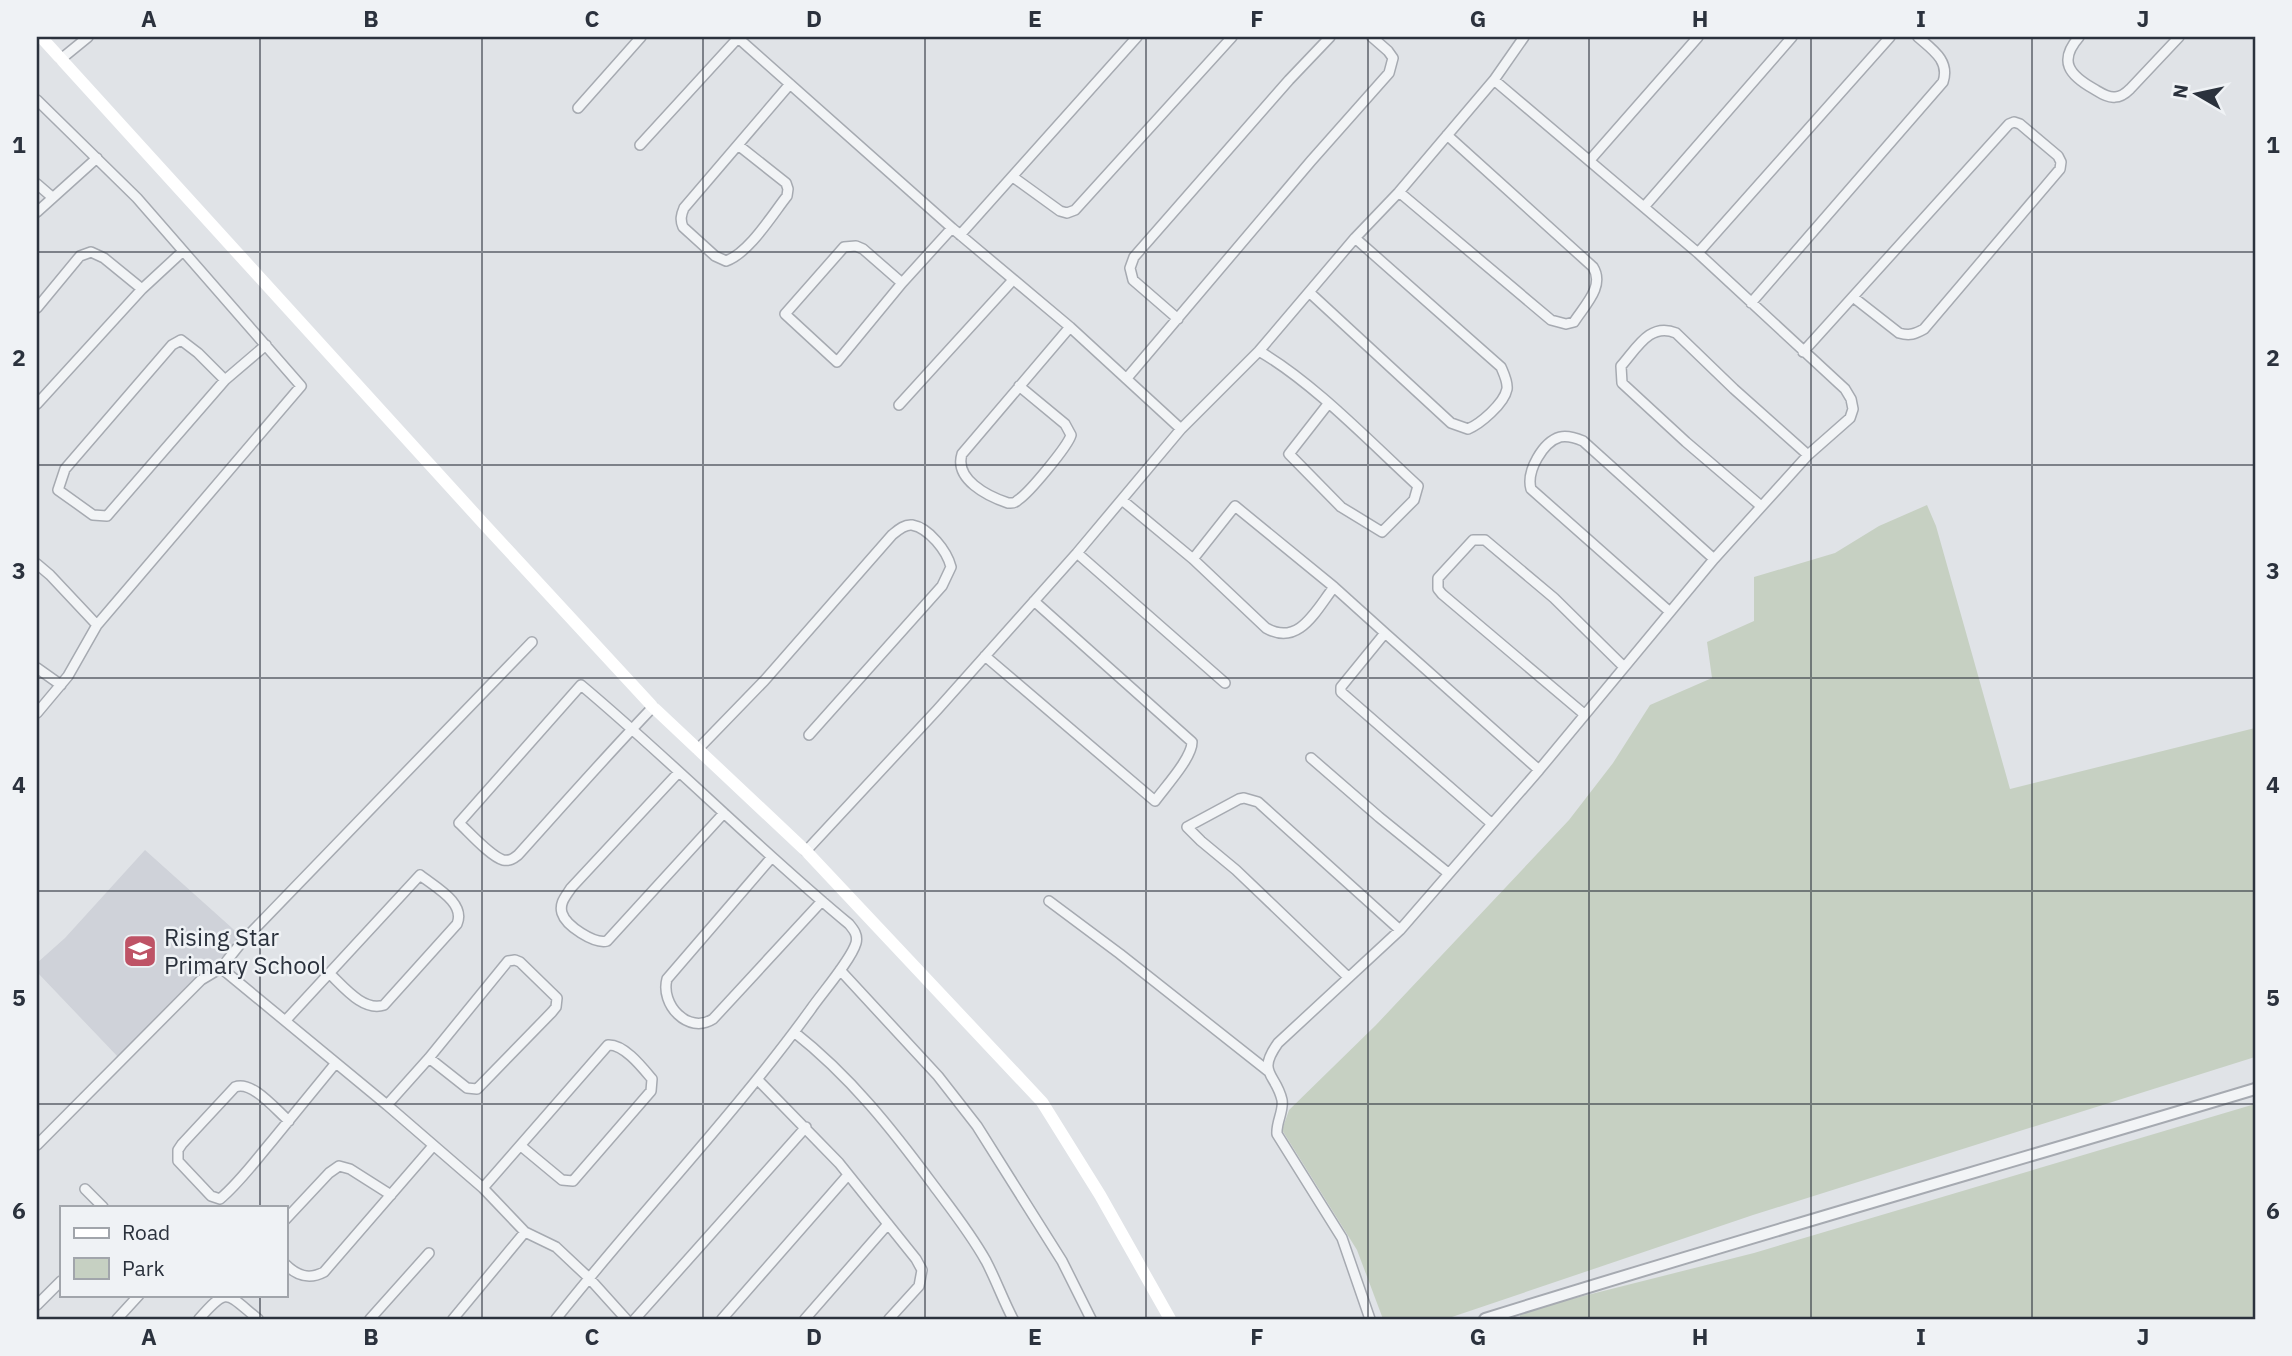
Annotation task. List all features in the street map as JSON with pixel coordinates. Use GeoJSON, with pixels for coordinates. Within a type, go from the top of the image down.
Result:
{"type":"FeatureCollection","features":[{"type":"Feature","properties":{"kind":"main road"},"geometry":{"type":"LineString","coordinates":[[41,37],[482,523],[653,707],[806,851],[1042,1102],[1100,1195],[1170,1319]]}},
{"type":"Feature","properties":{"kind":"street"},"geometry":{"type":"LineString","coordinates":[[61,59],[88,37]]}},
{"type":"Feature","properties":{"kind":"street"},"geometry":{"type":"LineString","coordinates":[[579,108],[641,37]]}},
{"type":"Feature","properties":{"kind":"street"},"geometry":{"type":"LineString","coordinates":[[640,145],[737,37],[960,235],[1070,327],[1181,429]]}},
{"type":"Feature","properties":{"kind":"street"},"geometry":{"type":"LineString","coordinates":[[960,235],[1137,37]]}},
{"type":"Feature","properties":{"kind":"street"},"geometry":{"type":"LineString","coordinates":[[1013,177],[1060,211],[1067,213],[1075,210],[1232,37]]}},
{"type":"Feature","properties":{"kind":"street"},"geometry":{"type":"LineString","coordinates":[[1178,319],[1133,280],[1130,268],[1134,257],[1330,37]]}},
{"type":"Feature","properties":{"kind":"street"},"geometry":{"type":"LineString","coordinates":[[1127,379],[1389,73],[1393,58],[1372,37]]}},
{"type":"Feature","properties":{"kind":"street"},"geometry":{"type":"LineString","coordinates":[[806,851],[1077,553],[1181,429],[1259,351],[1494,80],[1524,37]]}},
{"type":"Feature","properties":{"kind":"street"},"geometry":{"type":"LineString","coordinates":[[1590,160],[1698,37]]}},
{"type":"Feature","properties":{"kind":"street"},"geometry":{"type":"LineString","coordinates":[[1644,207],[1792,37]]}},
{"type":"Feature","properties":{"kind":"street"},"geometry":{"type":"LineString","coordinates":[[1698,253],[1890,37]]}},
{"type":"Feature","properties":{"kind":"street"},"geometry":{"type":"LineString","coordinates":[[1751,303],[1943,82],[1944,61],[1918,37]]}},
{"type":"Feature","properties":{"kind":"street"},"geometry":{"type":"LineString","coordinates":[[2080,37],[2068,51],[2069,67],[2077,78],[2108,97],[2122,96],[2179,37]]}},
{"type":"Feature","properties":{"kind":"street"},"geometry":{"type":"LineString","coordinates":[[1268,1071],[1269,1059],[1278,1043],[1400,930],[1539,770],[1714,559],[1808,455],[1850,418],[1853,409],[1852,399],[1844,389],[1698,253],[1494,80]]}},
{"type":"Feature","properties":{"kind":"street"},"geometry":{"type":"LineString","coordinates":[[737,145],[786,183],[788,189],[787,196],[752,240],[732,259],[726,261],[715,256],[683,227],[681,220],[684,208],[737,145],[790,84]]}},
{"type":"Feature","properties":{"kind":"street"},"geometry":{"type":"LineString","coordinates":[[37,100],[137,198],[301,386],[97,625],[61,685],[37,713]]}},
{"type":"Feature","properties":{"kind":"street"},"geometry":{"type":"LineString","coordinates":[[1803,352],[2011,123],[2020,124],[2060,159],[2060,169],[1924,329],[1915,334],[1899,333],[1853,297]]}},
{"type":"Feature","properties":{"kind":"street"},"geometry":{"type":"LineString","coordinates":[[1399,191],[1551,320],[1566,324],[1574,322],[1597,287],[1597,273],[1593,267],[1447,135]]}},
{"type":"Feature","properties":{"kind":"street"},"geometry":{"type":"LineString","coordinates":[[37,212],[97,158]]}},
{"type":"Feature","properties":{"kind":"street"},"geometry":{"type":"LineString","coordinates":[[37,184],[52,197]]}},
{"type":"Feature","properties":{"kind":"street"},"geometry":{"type":"LineString","coordinates":[[902,283],[863,249],[844,247],[785,314],[837,362],[902,283],[952,228]]}},
{"type":"Feature","properties":{"kind":"street"},"geometry":{"type":"LineString","coordinates":[[1309,292],[1451,423],[1468,429],[1477,426],[1492,412],[1507,390],[1501,368],[1355,238]]}},
{"type":"Feature","properties":{"kind":"street"},"geometry":{"type":"LineString","coordinates":[[37,308],[80,256],[91,252],[104,258],[142,289]]}},
{"type":"Feature","properties":{"kind":"street"},"geometry":{"type":"LineString","coordinates":[[37,404],[142,289],[182,252]]}},
{"type":"Feature","properties":{"kind":"street"},"geometry":{"type":"LineString","coordinates":[[899,405],[1013,280]]}},
{"type":"Feature","properties":{"kind":"street"},"geometry":{"type":"LineString","coordinates":[[1020,386],[1065,424],[1071,435],[1066,445],[1031,487],[1018,501],[1008,503],[964,476],[959,462],[969,445],[1070,327]]}},
{"type":"Feature","properties":{"kind":"street"},"geometry":{"type":"LineString","coordinates":[[1762,506],[1622,383],[1622,366],[1648,335],[1657,330],[1676,333],[1808,455]]}},
{"type":"Feature","properties":{"kind":"street"},"geometry":{"type":"LineString","coordinates":[[225,380],[181,340],[172,345],[65,469],[58,490],[93,514],[107,516],[225,380],[266,345]]}},
{"type":"Feature","properties":{"kind":"street"},"geometry":{"type":"LineString","coordinates":[[1259,351],[1279,362],[1328,404],[1418,486],[1414,500],[1382,532],[1340,507],[1289,454],[1328,404]]}},
{"type":"Feature","properties":{"kind":"street"},"geometry":{"type":"LineString","coordinates":[[1670,612],[1531,489],[1531,468],[1549,443],[1566,436],[1583,441],[1714,559]]}},
{"type":"Feature","properties":{"kind":"street"},"geometry":{"type":"LineString","coordinates":[[1122,500],[1192,559],[1266,628],[1275,633],[1293,633],[1301,628],[1334,587]]}},
{"type":"Feature","properties":{"kind":"street"},"geometry":{"type":"LineString","coordinates":[[1192,559],[1235,506],[1334,587],[1539,770]]}},
{"type":"Feature","properties":{"kind":"street"},"geometry":{"type":"LineString","coordinates":[[698,749],[772,671],[892,535],[905,526],[913,525],[941,546],[951,566],[948,576],[809,735]]}},
{"type":"Feature","properties":{"kind":"street"},"geometry":{"type":"LineString","coordinates":[[1584,714],[1443,594],[1438,589],[1438,578],[1473,540],[1485,540],[1554,598],[1623,667]]}},
{"type":"Feature","properties":{"kind":"street"},"geometry":{"type":"LineString","coordinates":[[1077,553],[1225,682]]}},
{"type":"Feature","properties":{"kind":"street"},"geometry":{"type":"LineString","coordinates":[[37,564],[97,625]]}},
{"type":"Feature","properties":{"kind":"street"},"geometry":{"type":"LineString","coordinates":[[985,656],[1155,801],[1192,750],[1192,742],[1034,601]]}},
{"type":"Feature","properties":{"kind":"street"},"geometry":{"type":"LineString","coordinates":[[1385,633],[1341,687],[1341,692],[1491,823]]}},
{"type":"Feature","properties":{"kind":"street"},"geometry":{"type":"LineString","coordinates":[[37,1145],[201,980],[221,968],[241,943],[532,642]]}},
{"type":"Feature","properties":{"kind":"street"},"geometry":{"type":"LineString","coordinates":[[37,668],[61,685]]}},
{"type":"Feature","properties":{"kind":"street"},"geometry":{"type":"LineString","coordinates":[[556,1319],[758,1080],[853,950],[857,936],[849,924],[772,857],[633,728],[581,685],[459,823],[497,857],[513,859],[633,728],[653,707]]}},
{"type":"Feature","properties":{"kind":"street"},"geometry":{"type":"LineString","coordinates":[[1311,758],[1448,873]]}},
{"type":"Feature","properties":{"kind":"street"},"geometry":{"type":"LineString","coordinates":[[679,772],[571,888],[561,906],[566,921],[591,939],[598,942],[607,941],[724,813]]}},
{"type":"Feature","properties":{"kind":"street"},"geometry":{"type":"LineString","coordinates":[[1348,977],[1187,827],[1239,799],[1258,802],[1400,930]]}},
{"type":"Feature","properties":{"kind":"street"},"geometry":{"type":"LineString","coordinates":[[772,857],[667,979],[667,1000],[684,1020],[700,1025],[713,1019],[822,901]]}},
{"type":"Feature","properties":{"kind":"street"},"geometry":{"type":"LineString","coordinates":[[286,1020],[329,973],[420,875],[457,907],[460,918],[457,924],[384,1005],[366,1005],[329,973]]}},
{"type":"Feature","properties":{"kind":"street"},"geometry":{"type":"LineString","coordinates":[[1049,901],[1268,1071],[1282,1102],[1277,1134],[1342,1238],[1370,1319]]}},
{"type":"Feature","properties":{"kind":"street"},"geometry":{"type":"LineString","coordinates":[[387,1105],[508,961],[520,962],[557,998],[552,1012],[477,1089],[467,1088],[429,1058]]}},
{"type":"Feature","properties":{"kind":"street"},"geometry":{"type":"LineString","coordinates":[[221,968],[483,1188],[525,1232],[556,1247],[626,1319]]}},
{"type":"Feature","properties":{"kind":"street"},"geometry":{"type":"LineString","coordinates":[[839,970],[938,1076],[985,1137],[1062,1261],[1091,1319]]}},
{"type":"Feature","properties":{"kind":"street"},"geometry":{"type":"LineString","coordinates":[[794,1032],[850,1082],[874,1108],[926,1175],[970,1235],[1013,1319]]}},
{"type":"Feature","properties":{"kind":"street"},"geometry":{"type":"LineString","coordinates":[[483,1188],[608,1045],[613,1044],[623,1050],[652,1079],[651,1091],[573,1181],[562,1180],[521,1146]]}},
{"type":"Feature","properties":{"kind":"street"},"geometry":{"type":"LineString","coordinates":[[289,1121],[251,1087],[235,1087],[182,1143],[177,1150],[178,1161],[211,1196],[220,1199],[237,1184],[289,1121],[335,1064]]}},
{"type":"Feature","properties":{"kind":"street"},"geometry":{"type":"LineString","coordinates":[[758,1080],[806,1127],[916,1259],[923,1276],[919,1286],[890,1319]]}},
{"type":"Feature","properties":{"kind":"street"},"geometry":{"type":"LineString","coordinates":[[1485,1319],[1588,1285],[1749,1240],[2255,1089]]}},
{"type":"Feature","properties":{"kind":"street"},"geometry":{"type":"LineString","coordinates":[[635,1319],[806,1127]]}},
{"type":"Feature","properties":{"kind":"street"},"geometry":{"type":"LineString","coordinates":[[287,1266],[299,1275],[316,1276],[324,1272],[433,1146]]}},
{"type":"Feature","properties":{"kind":"street"},"geometry":{"type":"LineString","coordinates":[[287,1218],[338,1166],[350,1169],[391,1195]]}},
{"type":"Feature","properties":{"kind":"street"},"geometry":{"type":"LineString","coordinates":[[722,1319],[848,1175]]}},
{"type":"Feature","properties":{"kind":"street"},"geometry":{"type":"LineString","coordinates":[[85,1189],[102,1206]]}},
{"type":"Feature","properties":{"kind":"street"},"geometry":{"type":"LineString","coordinates":[[805,1319],[888,1224]]}},
{"type":"Feature","properties":{"kind":"street"},"geometry":{"type":"LineString","coordinates":[[453,1319],[525,1232]]}},
{"type":"Feature","properties":{"kind":"street"},"geometry":{"type":"LineString","coordinates":[[370,1319],[429,1253]]}},
{"type":"Feature","properties":{"kind":"street"},"geometry":{"type":"LineString","coordinates":[[37,1305],[60,1282]]}},
{"type":"Feature","properties":{"kind":"street"},"geometry":{"type":"LineString","coordinates":[[117,1319],[138,1296]]}},
{"type":"Feature","properties":{"kind":"street"},"geometry":{"type":"LineString","coordinates":[[199,1319],[215,1301],[226,1296],[258,1319]]}},
{"type":"Feature","properties":{"kind":"shaded area","name":"Rising Star Primary School"},"geometry":{"type":"Polygon","coordinates":[[[145,850],[242,937],[119,1058],[37,972],[37,963],[65,938],[145,850]]]}},
{"type":"Feature","properties":{"kind":"green space"},"geometry":{"type":"Polygon","coordinates":[[[1927,505],[1936,526],[2010,789],[2255,728],[2255,1057],[1753,1215],[1446,1319],[1383,1319],[1357,1250],[1282,1130],[1289,1110],[1376,1025],[1569,820],[1613,763],[1650,705],[1712,678],[1707,642],[1754,621],[1754,577],[1835,553],[1879,526],[1927,505]]]}},
{"type":"Feature","properties":{"kind":"green space"},"geometry":{"type":"Polygon","coordinates":[[[2255,1104],[2255,1319],[1520,1319],[1520,1312],[1754,1253],[2255,1104]]]}},
{"type":"Feature","properties":{"kind":"place","name":"Rising Star Primary School"},"geometry":{"type":"Point","coordinates":[140,951]}}]}
